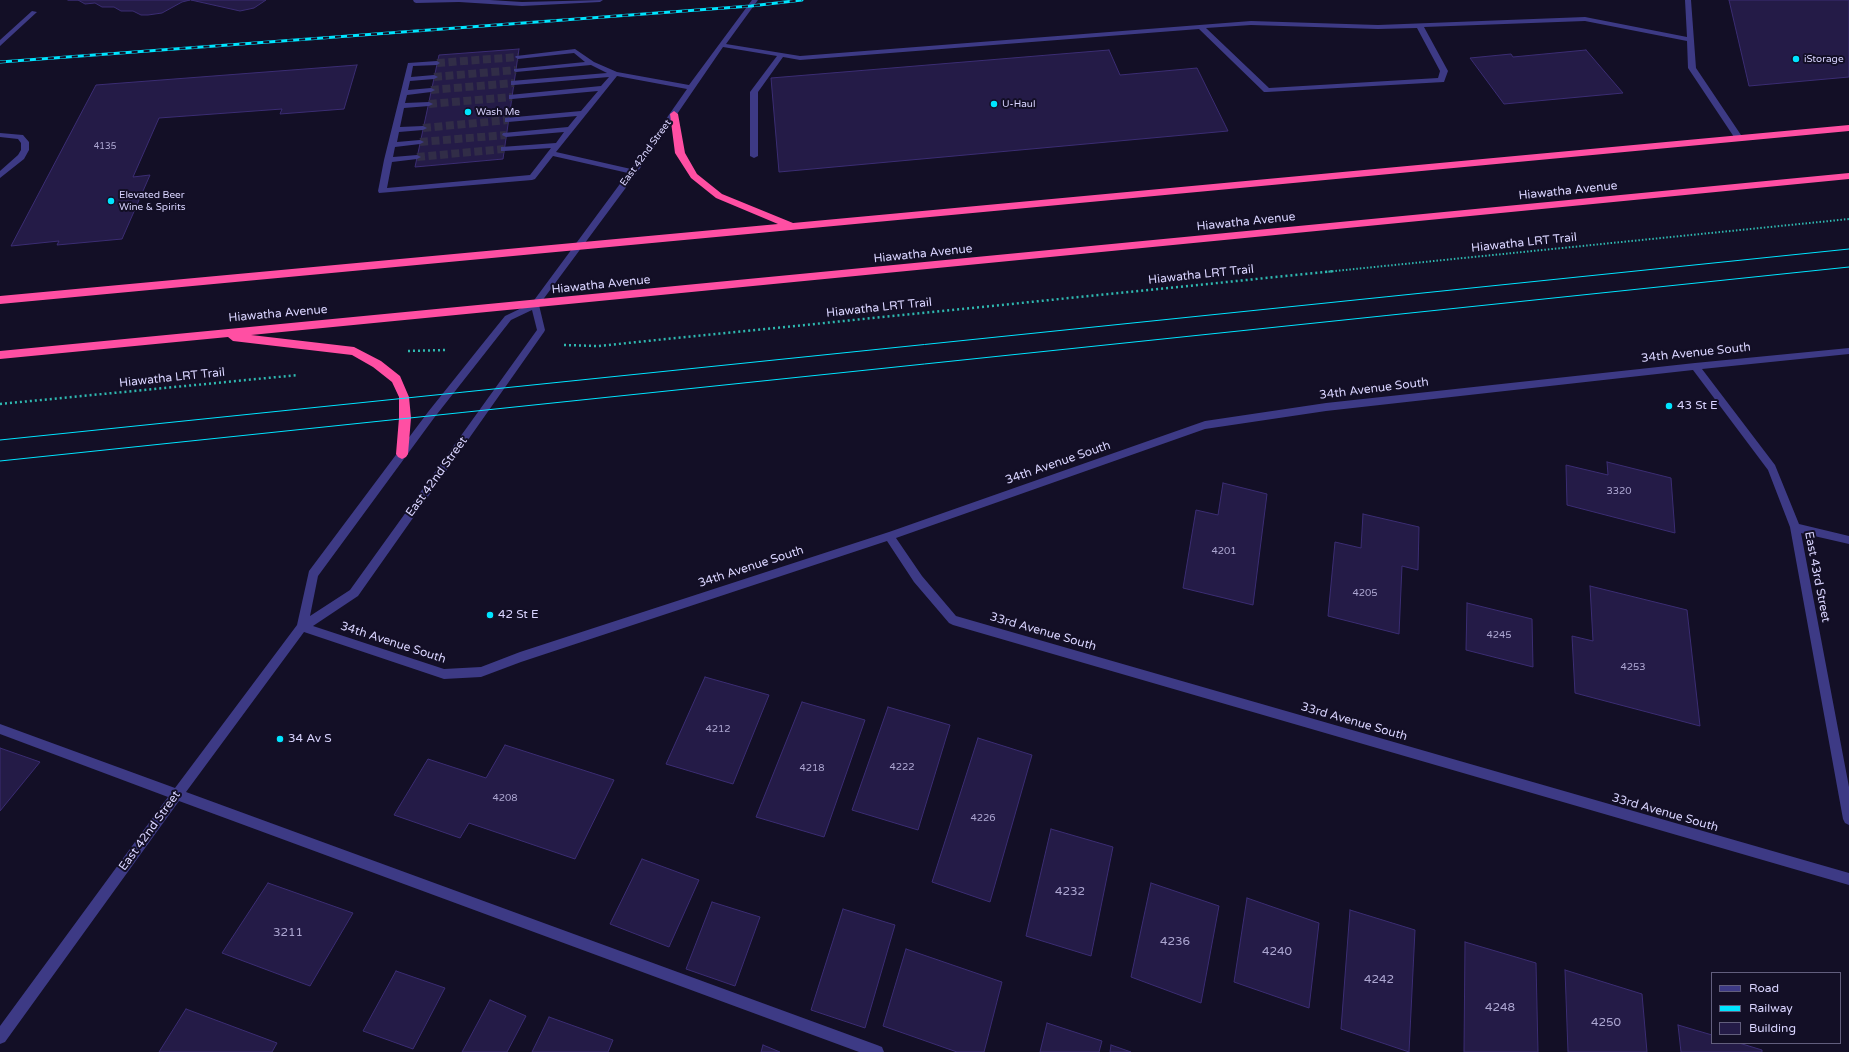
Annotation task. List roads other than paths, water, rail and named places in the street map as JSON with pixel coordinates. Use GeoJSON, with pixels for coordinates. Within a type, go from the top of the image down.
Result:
{"type":"FeatureCollection","features":[{"type":"Feature","properties":{"kind":"highway"},"geometry":{"type":"LineString","coordinates":[[674,114],[680,153],[694,176],[719,196],[792,227]]}},
{"type":"Feature","properties":{"kind":"highway"},"geometry":{"type":"LineString","coordinates":[[0,300],[1849,128]]}},
{"type":"Feature","properties":{"kind":"highway","name":"Hiawatha Avenue"},"geometry":{"type":"LineString","coordinates":[[0,355],[204,334],[535,304],[1849,176]]}},
{"type":"Feature","properties":{"kind":"highway"},"geometry":{"type":"LineString","coordinates":[[204,334],[354,351],[376,364],[396,380],[404,397],[405,418],[402,454]]}},
{"type":"Feature","properties":{"kind":"street"},"geometry":{"type":"LineString","coordinates":[[416,1],[459,0],[522,4],[600,0]]}},
{"type":"Feature","properties":{"kind":"street","name":"East 42nd Street"},"geometry":{"type":"LineString","coordinates":[[302,627],[313,574],[448,393],[508,318],[535,304],[633,172],[755,0]]}},
{"type":"Feature","properties":{"kind":"street"},"geometry":{"type":"LineString","coordinates":[[1688,0],[1692,68],[1708,94],[1739,138]]}},
{"type":"Feature","properties":{"kind":"street"},"geometry":{"type":"LineString","coordinates":[[0,44],[34,12]]}},
{"type":"Feature","properties":{"kind":"street"},"geometry":{"type":"LineString","coordinates":[[722,45],[800,58],[1250,23],[1378,27],[1585,19],[1691,40]]}},
{"type":"Feature","properties":{"kind":"street"},"geometry":{"type":"LineString","coordinates":[[1201,27],[1267,90],[1441,80],[1444,71],[1419,25]]}},
{"type":"Feature","properties":{"kind":"street"},"geometry":{"type":"LineString","coordinates":[[518,57],[575,51],[592,63],[615,74],[692,88]]}},
{"type":"Feature","properties":{"kind":"street"},"geometry":{"type":"LineString","coordinates":[[754,156],[754,92],[781,54]]}},
{"type":"Feature","properties":{"kind":"street"},"geometry":{"type":"LineString","coordinates":[[437,63],[410,64],[382,191],[532,177],[615,74]]}},
{"type":"Feature","properties":{"kind":"street"},"geometry":{"type":"LineString","coordinates":[[516,70],[592,63]]}},
{"type":"Feature","properties":{"kind":"street"},"geometry":{"type":"LineString","coordinates":[[514,83],[615,74]]}},
{"type":"Feature","properties":{"kind":"street"},"geometry":{"type":"LineString","coordinates":[[407,79],[434,77]]}},
{"type":"Feature","properties":{"kind":"street"},"geometry":{"type":"LineString","coordinates":[[512,97],[604,88]]}},
{"type":"Feature","properties":{"kind":"street"},"geometry":{"type":"LineString","coordinates":[[404,93],[432,90]]}},
{"type":"Feature","properties":{"kind":"street"},"geometry":{"type":"LineString","coordinates":[[401,106],[429,104]]}},
{"type":"Feature","properties":{"kind":"street"},"geometry":{"type":"LineString","coordinates":[[508,120],[584,112]]}},
{"type":"Feature","properties":{"kind":"street"},"geometry":{"type":"LineString","coordinates":[[395,130],[423,128]]}},
{"type":"Feature","properties":{"kind":"street"},"geometry":{"type":"LineString","coordinates":[[506,135],[571,129]]}},
{"type":"Feature","properties":{"kind":"street"},"geometry":{"type":"LineString","coordinates":[[0,135],[20,137],[25,142],[21,157],[0,176]]}},
{"type":"Feature","properties":{"kind":"street"},"geometry":{"type":"LineString","coordinates":[[392,145],[420,142]]}},
{"type":"Feature","properties":{"kind":"street"},"geometry":{"type":"LineString","coordinates":[[504,150],[558,145]]}},
{"type":"Feature","properties":{"kind":"street"},"geometry":{"type":"LineString","coordinates":[[551,153],[633,172]]}},
{"type":"Feature","properties":{"kind":"street"},"geometry":{"type":"LineString","coordinates":[[388,160],[417,157]]}},
{"type":"Feature","properties":{"kind":"street","name":"East 42nd Street"},"geometry":{"type":"LineString","coordinates":[[0,1037],[302,627],[354,593],[541,330],[535,304]]}},
{"type":"Feature","properties":{"kind":"street","name":"34th Avenue South"},"geometry":{"type":"LineString","coordinates":[[302,627],[444,674],[481,672],[520,657],[890,536],[1205,425],[1326,407],[1695,366],[1849,351]]}},
{"type":"Feature","properties":{"kind":"street","name":"East 43rd Street"},"geometry":{"type":"LineString","coordinates":[[1695,366],[1772,468],[1795,527],[1849,819]]}},
{"type":"Feature","properties":{"kind":"street"},"geometry":{"type":"LineString","coordinates":[[1795,527],[1849,540]]}},
{"type":"Feature","properties":{"kind":"street","name":"33rd Avenue South"},"geometry":{"type":"LineString","coordinates":[[890,536],[918,579],[953,620],[1849,879]]}},
{"type":"Feature","properties":{"kind":"street"},"geometry":{"type":"LineString","coordinates":[[0,729],[877,1052]]}},
{"type":"Feature","properties":{"kind":"tunnel"},"geometry":{"type":"LineString","coordinates":[[437,63],[518,57]]}},
{"type":"Feature","properties":{"kind":"tunnel"},"geometry":{"type":"LineString","coordinates":[[434,77],[516,70]]}},
{"type":"Feature","properties":{"kind":"tunnel"},"geometry":{"type":"LineString","coordinates":[[431,90],[514,83]]}},
{"type":"Feature","properties":{"kind":"tunnel"},"geometry":{"type":"LineString","coordinates":[[429,104],[512,97]]}},
{"type":"Feature","properties":{"kind":"tunnel"},"geometry":{"type":"LineString","coordinates":[[423,128],[508,120]]}},
{"type":"Feature","properties":{"kind":"tunnel"},"geometry":{"type":"LineString","coordinates":[[420,142],[506,135]]}},
{"type":"Feature","properties":{"kind":"tunnel"},"geometry":{"type":"LineString","coordinates":[[417,157],[504,149]]}},
{"type":"Feature","properties":{"kind":"tram line"},"geometry":{"type":"LineString","coordinates":[[0,440],[1849,249]]}},
{"type":"Feature","properties":{"kind":"tram line"},"geometry":{"type":"LineString","coordinates":[[0,461],[1849,267]]}},
{"type":"Feature","properties":{"kind":"railway"},"geometry":{"type":"LineString","coordinates":[[0,62],[751,6],[802,0]]}},
{"type":"Feature","properties":{"kind":"place","name":"iStorage"},"geometry":{"type":"Point","coordinates":[1796,59]}},
{"type":"Feature","properties":{"kind":"place","name":"U-Haul"},"geometry":{"type":"Point","coordinates":[994,104]}},
{"type":"Feature","properties":{"kind":"place","name":"Wash Me"},"geometry":{"type":"Point","coordinates":[468,112]}},
{"type":"Feature","properties":{"kind":"place","name":"Elevated Beer Wine & Spirits"},"geometry":{"type":"Point","coordinates":[111,201]}},
{"type":"Feature","properties":{"kind":"place","name":"43 St E"},"geometry":{"type":"Point","coordinates":[1669,406]}},
{"type":"Feature","properties":{"kind":"place","name":"42 St E"},"geometry":{"type":"Point","coordinates":[490,615]}},
{"type":"Feature","properties":{"kind":"place","name":"34 Av S"},"geometry":{"type":"Point","coordinates":[280,739]}}]}
